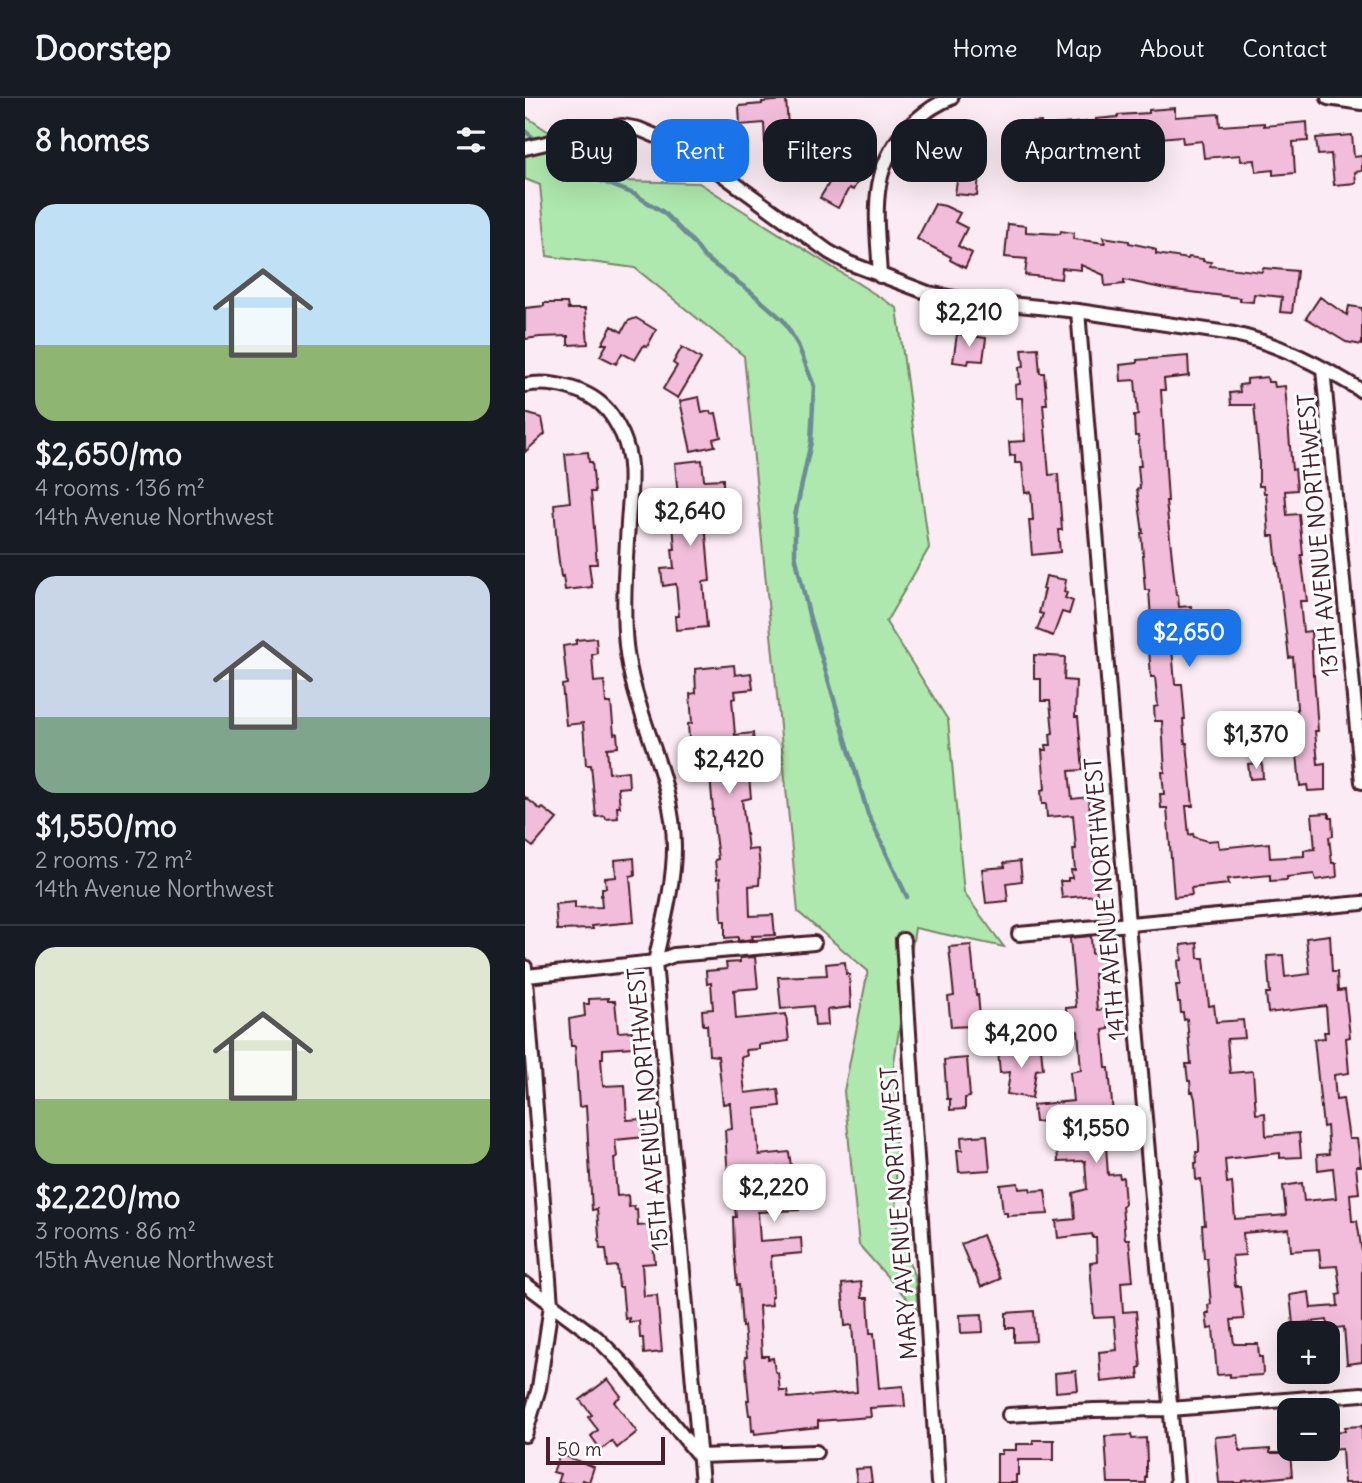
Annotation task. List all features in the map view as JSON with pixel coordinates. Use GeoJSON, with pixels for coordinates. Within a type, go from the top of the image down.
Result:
{"type":"FeatureCollection","features":[{"type":"Feature","properties":{"kind":"street"},"geometry":{"type":"LineString","coordinates":[[880,276],[877,202],[885,163],[895,142],[907,129],[932,108],[951,98]]}},
{"type":"Feature","properties":{"kind":"street"},"geometry":{"type":"LineString","coordinates":[[1328,98],[1362,103]]}},
{"type":"Feature","properties":{"kind":"street"},"geometry":{"type":"LineString","coordinates":[[525,148],[622,127],[639,129],[663,139],[712,167],[829,251],[880,276],[928,293],[960,299],[1078,311],[1254,338],[1300,356],[1362,391]]}},
{"type":"Feature","properties":{"kind":"street","name":"14TH AVENUE NORTHWEST"},"geometry":{"type":"LineString","coordinates":[[1078,311],[1177,1483]]}},
{"type":"Feature","properties":{"kind":"street","name":"13TH AVENUE NORTHWEST"},"geometry":{"type":"LineString","coordinates":[[1323,369],[1362,782]]}},
{"type":"Feature","properties":{"kind":"street","name":"15TH AVENUE NORTHWEST"},"geometry":{"type":"LineString","coordinates":[[525,385],[549,383],[571,388],[596,400],[607,409],[620,430],[629,453],[631,482],[624,601],[625,643],[633,683],[671,812],[674,847],[670,889],[655,962],[702,1483]]}},
{"type":"Feature","properties":{"kind":"street"},"geometry":{"type":"LineString","coordinates":[[1019,934],[1362,903]]}},
{"type":"Feature","properties":{"kind":"street","name":"MARY AVENUE NORTHWEST"},"geometry":{"type":"LineString","coordinates":[[903,940],[938,1483]]}},
{"type":"Feature","properties":{"kind":"street"},"geometry":{"type":"LineString","coordinates":[[525,1435],[539,1388],[551,1305],[526,972],[655,962],[674,955],[814,943]]}},
{"type":"Feature","properties":{"kind":"street"},"geometry":{"type":"LineString","coordinates":[[525,1284],[597,1338],[628,1369],[699,1456],[816,1452]]}},
{"type":"Feature","properties":{"kind":"street"},"geometry":{"type":"LineString","coordinates":[[1009,1415],[1170,1409],[1362,1394]]}},
{"type":"Feature","properties":{"kind":"green space"},"geometry":{"type":"Polygon","coordinates":[[[525,116],[546,130],[546,182],[699,183],[897,308],[929,548],[886,622],[948,720],[964,893],[1004,947],[915,928],[894,1062],[897,1230],[915,1278],[918,1311],[859,1245],[844,1091],[868,971],[798,912],[744,356],[635,268],[547,256],[540,185],[525,179],[525,116]]]}},
{"type":"Feature","properties":{"kind":"building"},"geometry":{"type":"Polygon","coordinates":[[[786,100],[788,119],[763,119],[763,123],[749,124],[749,119],[740,119],[739,106],[786,100]]]}},
{"type":"Feature","properties":{"kind":"building"},"geometry":{"type":"Polygon","coordinates":[[[1175,108],[1175,117],[1219,114],[1220,126],[1307,122],[1308,141],[1293,142],[1295,173],[1273,175],[1273,170],[1256,172],[1255,160],[1241,161],[1240,155],[1204,158],[1202,141],[1183,143],[1182,136],[1165,137],[1165,119],[1096,119],[1149,113],[1149,110],[1175,108]]]}},
{"type":"Feature","properties":{"kind":"building"},"geometry":{"type":"Polygon","coordinates":[[[1352,135],[1354,157],[1362,156],[1362,171],[1355,172],[1356,183],[1334,185],[1331,154],[1318,155],[1316,138],[1352,135]]]}},
{"type":"Feature","properties":{"kind":"building"},"geometry":{"type":"Polygon","coordinates":[[[830,182],[858,182],[853,190],[849,188],[838,208],[820,198],[830,182]]]}},
{"type":"Feature","properties":{"kind":"building"},"geometry":{"type":"Polygon","coordinates":[[[957,182],[978,182],[977,196],[955,194],[957,182]]]}},
{"type":"Feature","properties":{"kind":"building"},"geometry":{"type":"Polygon","coordinates":[[[935,204],[960,213],[955,222],[967,228],[958,246],[972,253],[965,268],[950,260],[951,257],[917,239],[935,204]]]}},
{"type":"Feature","properties":{"kind":"building"},"geometry":{"type":"Polygon","coordinates":[[[1008,224],[1026,226],[1026,232],[1074,233],[1073,239],[1105,243],[1103,237],[1129,241],[1153,248],[1156,254],[1203,259],[1211,262],[1210,266],[1262,272],[1263,268],[1297,271],[1292,313],[1280,312],[1282,297],[1254,294],[1253,302],[1240,301],[1240,298],[1166,289],[1124,280],[1124,284],[1105,286],[1104,275],[1081,265],[1081,270],[1062,268],[1061,279],[1025,275],[1027,259],[1005,257],[1008,224]]]}},
{"type":"Feature","properties":{"kind":"building"},"geometry":{"type":"Polygon","coordinates":[[[1320,297],[1347,315],[1349,306],[1362,308],[1362,345],[1346,342],[1306,318],[1320,297]]]}},
{"type":"Feature","properties":{"kind":"building"},"geometry":{"type":"Polygon","coordinates":[[[544,303],[567,303],[568,309],[585,309],[588,344],[568,345],[568,336],[525,339],[525,308],[544,306],[544,303]]]}},
{"type":"Feature","properties":{"kind":"building"},"geometry":{"type":"Polygon","coordinates":[[[636,318],[656,330],[647,347],[644,345],[635,360],[622,353],[616,364],[600,356],[607,344],[602,344],[612,326],[622,332],[628,321],[636,318]]]}},
{"type":"Feature","properties":{"kind":"building"},"geometry":{"type":"Polygon","coordinates":[[[957,334],[986,338],[983,361],[969,360],[968,364],[953,362],[957,334]]]}},
{"type":"Feature","properties":{"kind":"building"},"geometry":{"type":"Polygon","coordinates":[[[682,347],[701,359],[678,398],[663,389],[677,366],[673,363],[682,347]]]}},
{"type":"Feature","properties":{"kind":"building"},"geometry":{"type":"Polygon","coordinates":[[[1038,348],[1047,404],[1043,404],[1049,475],[1058,474],[1062,530],[1058,530],[1060,552],[1032,555],[1029,520],[1033,520],[1031,492],[1025,493],[1022,463],[1015,463],[1015,455],[1010,456],[1009,442],[1025,441],[1022,398],[1016,398],[1015,385],[1020,384],[1019,367],[1024,366],[1022,349],[1038,348]]]}},
{"type":"Feature","properties":{"kind":"building"},"geometry":{"type":"Polygon","coordinates":[[[1188,356],[1189,376],[1164,379],[1165,390],[1161,390],[1166,501],[1176,595],[1179,607],[1191,606],[1193,622],[1170,624],[1175,684],[1182,684],[1185,743],[1193,806],[1186,806],[1189,835],[1193,834],[1194,837],[1207,841],[1218,840],[1219,848],[1269,843],[1270,858],[1304,856],[1304,850],[1315,849],[1312,814],[1329,813],[1329,818],[1332,818],[1333,836],[1329,837],[1332,863],[1336,863],[1337,877],[1316,880],[1314,874],[1270,881],[1270,875],[1228,879],[1229,884],[1191,888],[1192,895],[1174,897],[1167,808],[1161,808],[1160,794],[1164,794],[1162,772],[1165,772],[1162,721],[1155,721],[1154,707],[1158,706],[1155,677],[1151,677],[1147,619],[1151,619],[1149,590],[1145,590],[1143,533],[1137,489],[1140,488],[1138,466],[1141,466],[1138,436],[1135,436],[1134,416],[1138,415],[1135,380],[1121,381],[1120,365],[1137,363],[1137,360],[1188,356]]]}},
{"type":"Feature","properties":{"kind":"building"},"geometry":{"type":"Polygon","coordinates":[[[1267,377],[1268,382],[1274,382],[1275,387],[1285,386],[1292,470],[1295,469],[1297,490],[1285,491],[1287,515],[1299,514],[1307,601],[1300,601],[1303,632],[1311,631],[1318,731],[1315,731],[1318,764],[1325,763],[1325,790],[1308,791],[1307,785],[1300,786],[1294,721],[1298,720],[1293,657],[1289,658],[1274,536],[1269,536],[1266,493],[1263,486],[1259,486],[1254,405],[1231,405],[1230,393],[1240,392],[1239,385],[1247,384],[1247,379],[1267,377]]]}},
{"type":"Feature","properties":{"kind":"building"},"geometry":{"type":"Polygon","coordinates":[[[699,397],[702,413],[716,413],[721,437],[713,439],[715,446],[691,451],[680,401],[699,397]]]}},
{"type":"Feature","properties":{"kind":"building"},"geometry":{"type":"Polygon","coordinates":[[[525,413],[542,418],[545,434],[525,452],[525,413]]]}},
{"type":"Feature","properties":{"kind":"building"},"geometry":{"type":"Polygon","coordinates":[[[588,452],[589,462],[592,462],[595,492],[591,492],[597,564],[589,564],[592,587],[565,590],[557,546],[554,504],[570,502],[565,454],[588,452]]]}},
{"type":"Feature","properties":{"kind":"building"},"geometry":{"type":"Polygon","coordinates":[[[702,460],[704,480],[723,479],[723,491],[692,492],[695,523],[705,523],[710,581],[703,582],[707,627],[676,630],[675,616],[679,616],[676,584],[663,586],[661,569],[674,568],[672,510],[679,509],[675,463],[702,460]]]}},
{"type":"Feature","properties":{"kind":"building"},"geometry":{"type":"Polygon","coordinates":[[[1046,576],[1066,580],[1065,598],[1073,601],[1069,614],[1062,612],[1053,636],[1037,630],[1043,614],[1039,613],[1046,576]]]}},
{"type":"Feature","properties":{"kind":"building"},"geometry":{"type":"Polygon","coordinates":[[[596,638],[597,653],[592,655],[594,682],[604,681],[606,703],[611,703],[614,734],[617,733],[618,747],[607,748],[609,773],[628,771],[629,787],[618,788],[618,818],[596,817],[591,765],[586,765],[583,723],[566,725],[562,685],[567,684],[563,646],[576,644],[576,640],[596,638]]]}},
{"type":"Feature","properties":{"kind":"building"},"geometry":{"type":"Polygon","coordinates":[[[1034,655],[1065,657],[1064,680],[1076,681],[1075,717],[1078,717],[1083,770],[1069,771],[1072,799],[1089,797],[1097,895],[1062,898],[1060,881],[1068,881],[1068,878],[1072,878],[1071,870],[1075,870],[1073,815],[1047,817],[1046,804],[1042,804],[1041,790],[1045,789],[1042,750],[1047,750],[1046,745],[1051,745],[1050,734],[1053,733],[1050,701],[1041,701],[1041,679],[1034,679],[1034,655]]]}},
{"type":"Feature","properties":{"kind":"building"},"geometry":{"type":"Polygon","coordinates":[[[734,665],[735,675],[751,673],[753,689],[735,691],[736,698],[732,699],[735,735],[753,733],[755,754],[747,755],[751,798],[742,800],[748,850],[758,849],[760,868],[759,885],[749,886],[750,916],[773,915],[775,935],[752,936],[753,939],[738,941],[738,937],[725,938],[725,921],[722,921],[720,878],[717,879],[715,860],[718,859],[712,810],[710,775],[714,775],[711,745],[701,746],[701,738],[689,739],[688,724],[692,723],[690,694],[696,693],[695,669],[734,665]]]}},
{"type":"Feature","properties":{"kind":"building"},"geometry":{"type":"Polygon","coordinates":[[[1262,763],[1263,778],[1250,779],[1248,764],[1262,763]]]}},
{"type":"Feature","properties":{"kind":"building"},"geometry":{"type":"Polygon","coordinates":[[[525,797],[557,819],[533,847],[525,841],[525,797]]]}},
{"type":"Feature","properties":{"kind":"building"},"geometry":{"type":"Polygon","coordinates":[[[634,858],[635,875],[630,876],[634,922],[592,926],[593,929],[557,930],[555,904],[575,902],[575,908],[602,907],[601,895],[602,888],[606,888],[605,878],[616,877],[615,860],[634,858]]]}},
{"type":"Feature","properties":{"kind":"building"},"geometry":{"type":"Polygon","coordinates":[[[1020,861],[1022,881],[1006,883],[1008,901],[986,903],[982,869],[1005,867],[1004,863],[1020,861]]]}},
{"type":"Feature","properties":{"kind":"building"},"geometry":{"type":"Polygon","coordinates":[[[1330,935],[1332,972],[1337,972],[1338,991],[1345,990],[1350,1037],[1346,1038],[1349,1073],[1334,1075],[1336,1100],[1343,1099],[1349,1139],[1357,1139],[1361,1166],[1356,1166],[1359,1193],[1350,1194],[1352,1221],[1357,1221],[1362,1252],[1362,1362],[1347,1364],[1344,1327],[1340,1328],[1340,1321],[1293,1321],[1290,1295],[1309,1292],[1311,1308],[1338,1306],[1337,1295],[1341,1294],[1337,1266],[1321,1267],[1319,1249],[1291,1251],[1289,1229],[1243,1233],[1245,1255],[1232,1256],[1235,1286],[1240,1286],[1244,1319],[1231,1320],[1234,1344],[1258,1344],[1263,1373],[1230,1377],[1230,1374],[1217,1375],[1213,1328],[1208,1329],[1206,1313],[1209,1313],[1208,1305],[1211,1304],[1207,1258],[1204,1258],[1202,1225],[1205,1225],[1201,1179],[1196,1180],[1195,1163],[1199,1144],[1195,1099],[1188,1081],[1186,1064],[1191,1064],[1187,1019],[1184,1020],[1181,1013],[1176,985],[1180,985],[1178,961],[1182,960],[1181,945],[1197,943],[1198,958],[1204,958],[1209,1006],[1214,1005],[1216,1022],[1243,1020],[1245,1038],[1227,1039],[1230,1073],[1253,1071],[1256,1114],[1265,1113],[1266,1136],[1299,1133],[1301,1157],[1280,1158],[1280,1153],[1225,1159],[1227,1183],[1232,1182],[1235,1219],[1286,1215],[1283,1186],[1302,1183],[1304,1201],[1336,1198],[1333,1168],[1318,1170],[1317,1155],[1329,1154],[1327,1126],[1323,1127],[1314,1039],[1325,1038],[1324,1032],[1328,1032],[1326,1006],[1268,1013],[1266,993],[1270,993],[1267,956],[1283,955],[1285,977],[1310,974],[1306,938],[1330,935]]]}},
{"type":"Feature","properties":{"kind":"building"},"geometry":{"type":"Polygon","coordinates":[[[1091,936],[1092,954],[1101,953],[1103,973],[1094,974],[1097,1010],[1108,1009],[1109,1029],[1103,1030],[1106,1068],[1109,1068],[1114,1127],[1119,1127],[1121,1145],[1106,1146],[1108,1175],[1119,1174],[1120,1178],[1123,1177],[1125,1239],[1129,1239],[1133,1281],[1121,1282],[1123,1312],[1136,1311],[1141,1367],[1138,1368],[1139,1378],[1101,1382],[1099,1352],[1117,1350],[1114,1317],[1094,1318],[1090,1263],[1097,1262],[1096,1238],[1093,1238],[1092,1234],[1058,1238],[1056,1221],[1075,1219],[1073,1193],[1087,1189],[1085,1161],[1058,1162],[1055,1120],[1035,1122],[1033,1105],[1073,1101],[1070,1072],[1081,1070],[1078,1031],[1067,1032],[1066,1008],[1076,1007],[1070,938],[1091,936]]]}},
{"type":"Feature","properties":{"kind":"building"},"geometry":{"type":"Polygon","coordinates":[[[971,945],[980,1017],[972,1017],[972,1026],[951,1027],[948,997],[954,996],[949,947],[971,945]]]}},
{"type":"Feature","properties":{"kind":"building"},"geometry":{"type":"Polygon","coordinates":[[[755,957],[758,988],[734,990],[736,1019],[786,1014],[789,1041],[759,1045],[759,1049],[746,1050],[747,1056],[741,1057],[745,1093],[778,1089],[780,1106],[755,1109],[759,1155],[789,1152],[791,1166],[778,1167],[781,1197],[798,1196],[799,1210],[758,1212],[760,1241],[801,1238],[802,1253],[771,1256],[772,1305],[759,1306],[762,1356],[773,1358],[780,1391],[787,1391],[788,1398],[857,1392],[852,1325],[845,1326],[842,1284],[861,1282],[862,1298],[868,1298],[870,1333],[874,1333],[879,1388],[903,1386],[905,1406],[870,1408],[871,1417],[818,1421],[818,1427],[755,1434],[754,1430],[752,1431],[747,1400],[747,1357],[734,1249],[735,1178],[729,1179],[727,1163],[725,1130],[732,1129],[730,1103],[723,1104],[718,1056],[709,1055],[707,1025],[703,1025],[702,1010],[713,1009],[711,983],[707,984],[706,971],[727,969],[726,963],[755,957]]]}},
{"type":"Feature","properties":{"kind":"building"},"geometry":{"type":"Polygon","coordinates":[[[845,962],[846,974],[849,974],[851,1007],[827,1010],[828,1025],[815,1026],[813,1006],[781,1009],[778,977],[827,975],[826,964],[845,962]]]}},
{"type":"Feature","properties":{"kind":"building"},"geometry":{"type":"Polygon","coordinates":[[[608,998],[608,1001],[615,1001],[618,1032],[632,1031],[633,1047],[603,1049],[603,1086],[625,1085],[627,1120],[643,1119],[645,1137],[615,1140],[617,1196],[628,1195],[629,1207],[634,1206],[635,1210],[637,1209],[638,1226],[651,1225],[655,1263],[642,1264],[644,1296],[657,1295],[662,1352],[644,1354],[639,1321],[629,1322],[629,1318],[625,1319],[617,1266],[608,1267],[606,1249],[600,1249],[597,1209],[592,1210],[586,1106],[579,1107],[575,1046],[571,1046],[569,1019],[585,1016],[584,1004],[589,1004],[589,999],[608,998]]]}},
{"type":"Feature","properties":{"kind":"building"},"geometry":{"type":"Polygon","coordinates":[[[1041,1048],[1043,1069],[1036,1070],[1032,1098],[1007,1094],[1010,1072],[1000,1073],[998,1051],[1041,1048]]]}},
{"type":"Feature","properties":{"kind":"building"},"geometry":{"type":"Polygon","coordinates":[[[967,1058],[970,1097],[965,1098],[965,1109],[950,1110],[944,1060],[967,1058]]]}},
{"type":"Feature","properties":{"kind":"building"},"geometry":{"type":"Polygon","coordinates":[[[987,1135],[990,1170],[959,1172],[957,1150],[962,1150],[961,1137],[987,1135]]]}},
{"type":"Feature","properties":{"kind":"building"},"geometry":{"type":"Polygon","coordinates":[[[1018,1183],[1019,1189],[1045,1190],[1048,1214],[1007,1216],[1007,1213],[1003,1213],[1000,1185],[1018,1183]]]}},
{"type":"Feature","properties":{"kind":"building"},"geometry":{"type":"Polygon","coordinates":[[[982,1235],[1000,1279],[981,1287],[961,1244],[982,1235]]]}},
{"type":"Feature","properties":{"kind":"building"},"geometry":{"type":"Polygon","coordinates":[[[1034,1311],[1036,1341],[1014,1342],[1014,1328],[1006,1328],[1006,1313],[1034,1311]]]}},
{"type":"Feature","properties":{"kind":"building"},"geometry":{"type":"Polygon","coordinates":[[[982,1314],[983,1332],[961,1333],[960,1315],[982,1314]]]}},
{"type":"Feature","properties":{"kind":"building"},"geometry":{"type":"Polygon","coordinates":[[[1076,1371],[1078,1390],[1056,1392],[1055,1373],[1076,1371]]]}},
{"type":"Feature","properties":{"kind":"building"},"geometry":{"type":"Polygon","coordinates":[[[608,1379],[621,1396],[614,1402],[637,1432],[617,1448],[612,1441],[601,1450],[591,1436],[598,1430],[588,1417],[592,1415],[580,1400],[608,1379]]]}},
{"type":"Feature","properties":{"kind":"building"},"geometry":{"type":"Polygon","coordinates":[[[1362,1426],[1362,1483],[1344,1483],[1340,1431],[1345,1431],[1345,1427],[1362,1426]]]}},
{"type":"Feature","properties":{"kind":"building"},"geometry":{"type":"Polygon","coordinates":[[[1131,1435],[1132,1439],[1146,1438],[1145,1483],[1108,1483],[1105,1436],[1131,1435]]]}},
{"type":"Feature","properties":{"kind":"building"},"geometry":{"type":"Polygon","coordinates":[[[1238,1435],[1240,1451],[1270,1449],[1270,1453],[1277,1453],[1277,1461],[1291,1461],[1292,1476],[1243,1483],[1219,1483],[1215,1437],[1238,1435]]]}},
{"type":"Feature","properties":{"kind":"building"},"geometry":{"type":"Polygon","coordinates":[[[1033,1440],[1054,1440],[1054,1460],[1018,1460],[1016,1483],[997,1483],[997,1454],[1002,1454],[1002,1450],[1016,1450],[1016,1444],[1033,1444],[1033,1440]]]}},
{"type":"Feature","properties":{"kind":"building"},"geometry":{"type":"Polygon","coordinates":[[[560,1454],[594,1467],[589,1482],[582,1480],[581,1483],[557,1483],[560,1474],[553,1472],[560,1454]]]}},
{"type":"Feature","properties":{"kind":"building"},"geometry":{"type":"Polygon","coordinates":[[[870,1468],[872,1483],[857,1483],[855,1469],[870,1468]]]}},
{"type":"Feature","properties":{"kind":"waterway"},"geometry":{"type":"LineString","coordinates":[[525,131],[538,142]]}},
{"type":"Feature","properties":{"kind":"waterway"},"geometry":{"type":"LineString","coordinates":[[545,147],[576,171],[634,194],[663,212],[704,257],[783,320],[798,345],[814,386],[811,442],[795,516],[795,555],[809,615],[868,814],[907,897]]}}]}
